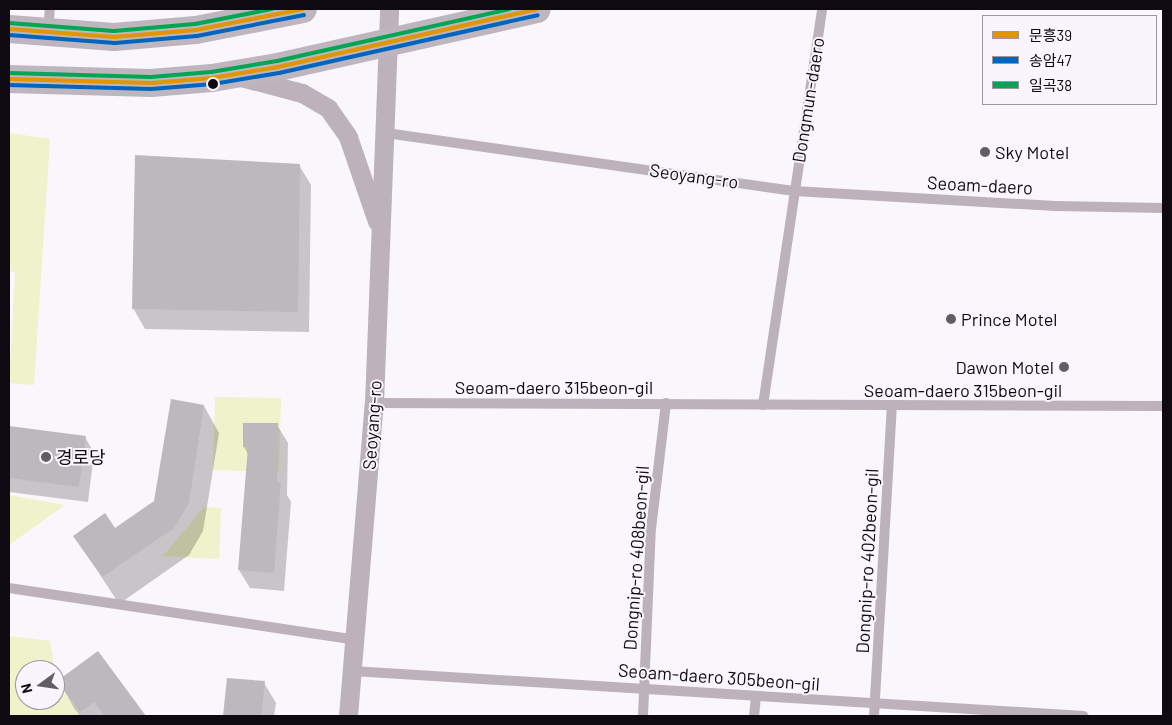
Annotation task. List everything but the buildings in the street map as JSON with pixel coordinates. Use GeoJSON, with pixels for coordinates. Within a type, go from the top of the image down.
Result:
{"type":"FeatureCollection","features":[{"type":"Feature","properties":{"kind":"main road"},"geometry":{"type":"LineString","coordinates":[[9,29],[49,21],[114,37],[244,22],[303,9]]}},
{"type":"Feature","properties":{"kind":"main road"},"geometry":{"type":"LineString","coordinates":[[9,78],[151,83],[233,75],[537,9]]}},
{"type":"Feature","properties":{"kind":"street","name":"Seoyang-ro"},"geometry":{"type":"LineString","coordinates":[[348,716],[374,403],[386,134],[389,9]]}},
{"type":"Feature","properties":{"kind":"street"},"geometry":{"type":"LineString","coordinates":[[233,75],[302,93],[328,108],[348,137],[381,233]]}},
{"type":"Feature","properties":{"kind":"lane","name":"Dongmun-daero"},"geometry":{"type":"LineString","coordinates":[[794,190],[822,9]]}},
{"type":"Feature","properties":{"kind":"lane","name":"Seoyang-ro"},"geometry":{"type":"LineString","coordinates":[[386,134],[794,190]]}},
{"type":"Feature","properties":{"kind":"lane","name":"Seoam-daero"},"geometry":{"type":"LineString","coordinates":[[794,190],[1047,206],[1163,208]]}},
{"type":"Feature","properties":{"kind":"lane"},"geometry":{"type":"LineString","coordinates":[[763,405],[794,190]]}},
{"type":"Feature","properties":{"kind":"lane","name":"Seoam-daero 315beon-gil"},"geometry":{"type":"LineString","coordinates":[[374,403],[892,407],[1163,406]]}},
{"type":"Feature","properties":{"kind":"lane","name":"Dongnip-ro 408beon-gil"},"geometry":{"type":"LineString","coordinates":[[643,716],[651,529],[666,404]]}},
{"type":"Feature","properties":{"kind":"lane","name":"Dongnip-ro 402beon-gil"},"geometry":{"type":"LineString","coordinates":[[874,716],[892,407]]}},
{"type":"Feature","properties":{"kind":"lane"},"geometry":{"type":"LineString","coordinates":[[9,588],[355,640]]}},
{"type":"Feature","properties":{"kind":"lane","name":"Seoam-daero 305beon-gil"},"geometry":{"type":"LineString","coordinates":[[352,671],[875,703],[997,714],[1084,716]]}},
{"type":"Feature","properties":{"kind":"lane"},"geometry":{"type":"LineString","coordinates":[[754,716],[756,696]]}},
{"type":"Feature","properties":{"kind":"green space"},"geometry":{"type":"Polygon","coordinates":[[[9,133],[50,139],[34,385],[9,383],[15,272],[9,271],[9,133]]]}},
{"type":"Feature","properties":{"kind":"green space"},"geometry":{"type":"Polygon","coordinates":[[[215,397],[281,398],[279,472],[213,470],[215,397]]]}},
{"type":"Feature","properties":{"kind":"green space"},"geometry":{"type":"Polygon","coordinates":[[[9,495],[65,505],[9,545],[9,495]]]}},
{"type":"Feature","properties":{"kind":"green space"},"geometry":{"type":"Polygon","coordinates":[[[204,507],[221,508],[219,559],[163,556],[204,507]]]}},
{"type":"Feature","properties":{"kind":"green space"},"geometry":{"type":"Polygon","coordinates":[[[9,636],[50,641],[53,660],[15,660],[15,710],[65,710],[65,693],[80,716],[9,716],[9,636]]]}},
{"type":"Feature","properties":{"kind":"transit line","name":"일곡38"},"geometry":{"type":"LineString","coordinates":[[9,23],[114,31],[195,24],[272,9]]}},
{"type":"Feature","properties":{"kind":"transit line","name":"문흥39"},"geometry":{"type":"LineString","coordinates":[[9,29],[114,37],[196,30],[303,9]]}},
{"type":"Feature","properties":{"kind":"transit line","name":"일곡38"},"geometry":{"type":"LineString","coordinates":[[9,73],[151,77],[211,72],[277,61],[510,9]]}},
{"type":"Feature","properties":{"kind":"transit line","name":"문흥39"},"geometry":{"type":"LineString","coordinates":[[9,79],[151,83],[212,78],[278,67],[537,9]]}},
{"type":"Feature","properties":{"kind":"transit line","name":"송암47"},"geometry":{"type":"LineString","coordinates":[[9,35],[115,43],[197,36],[304,15]]}},
{"type":"Feature","properties":{"kind":"transit line","name":"송암47"},"geometry":{"type":"LineString","coordinates":[[9,85],[151,89],[213,84],[279,73],[538,15]]}},
{"type":"Feature","properties":{"kind":"place","name":"Sky Motel"},"geometry":{"type":"Point","coordinates":[985,152]}},
{"type":"Feature","properties":{"kind":"place","name":"Prince Motel"},"geometry":{"type":"Point","coordinates":[951,319]}},
{"type":"Feature","properties":{"kind":"place","name":"Dawon Motel"},"geometry":{"type":"Point","coordinates":[1064,367]}},
{"type":"Feature","properties":{"kind":"place","name":"경로당"},"geometry":{"type":"Point","coordinates":[46,457]}}]}
